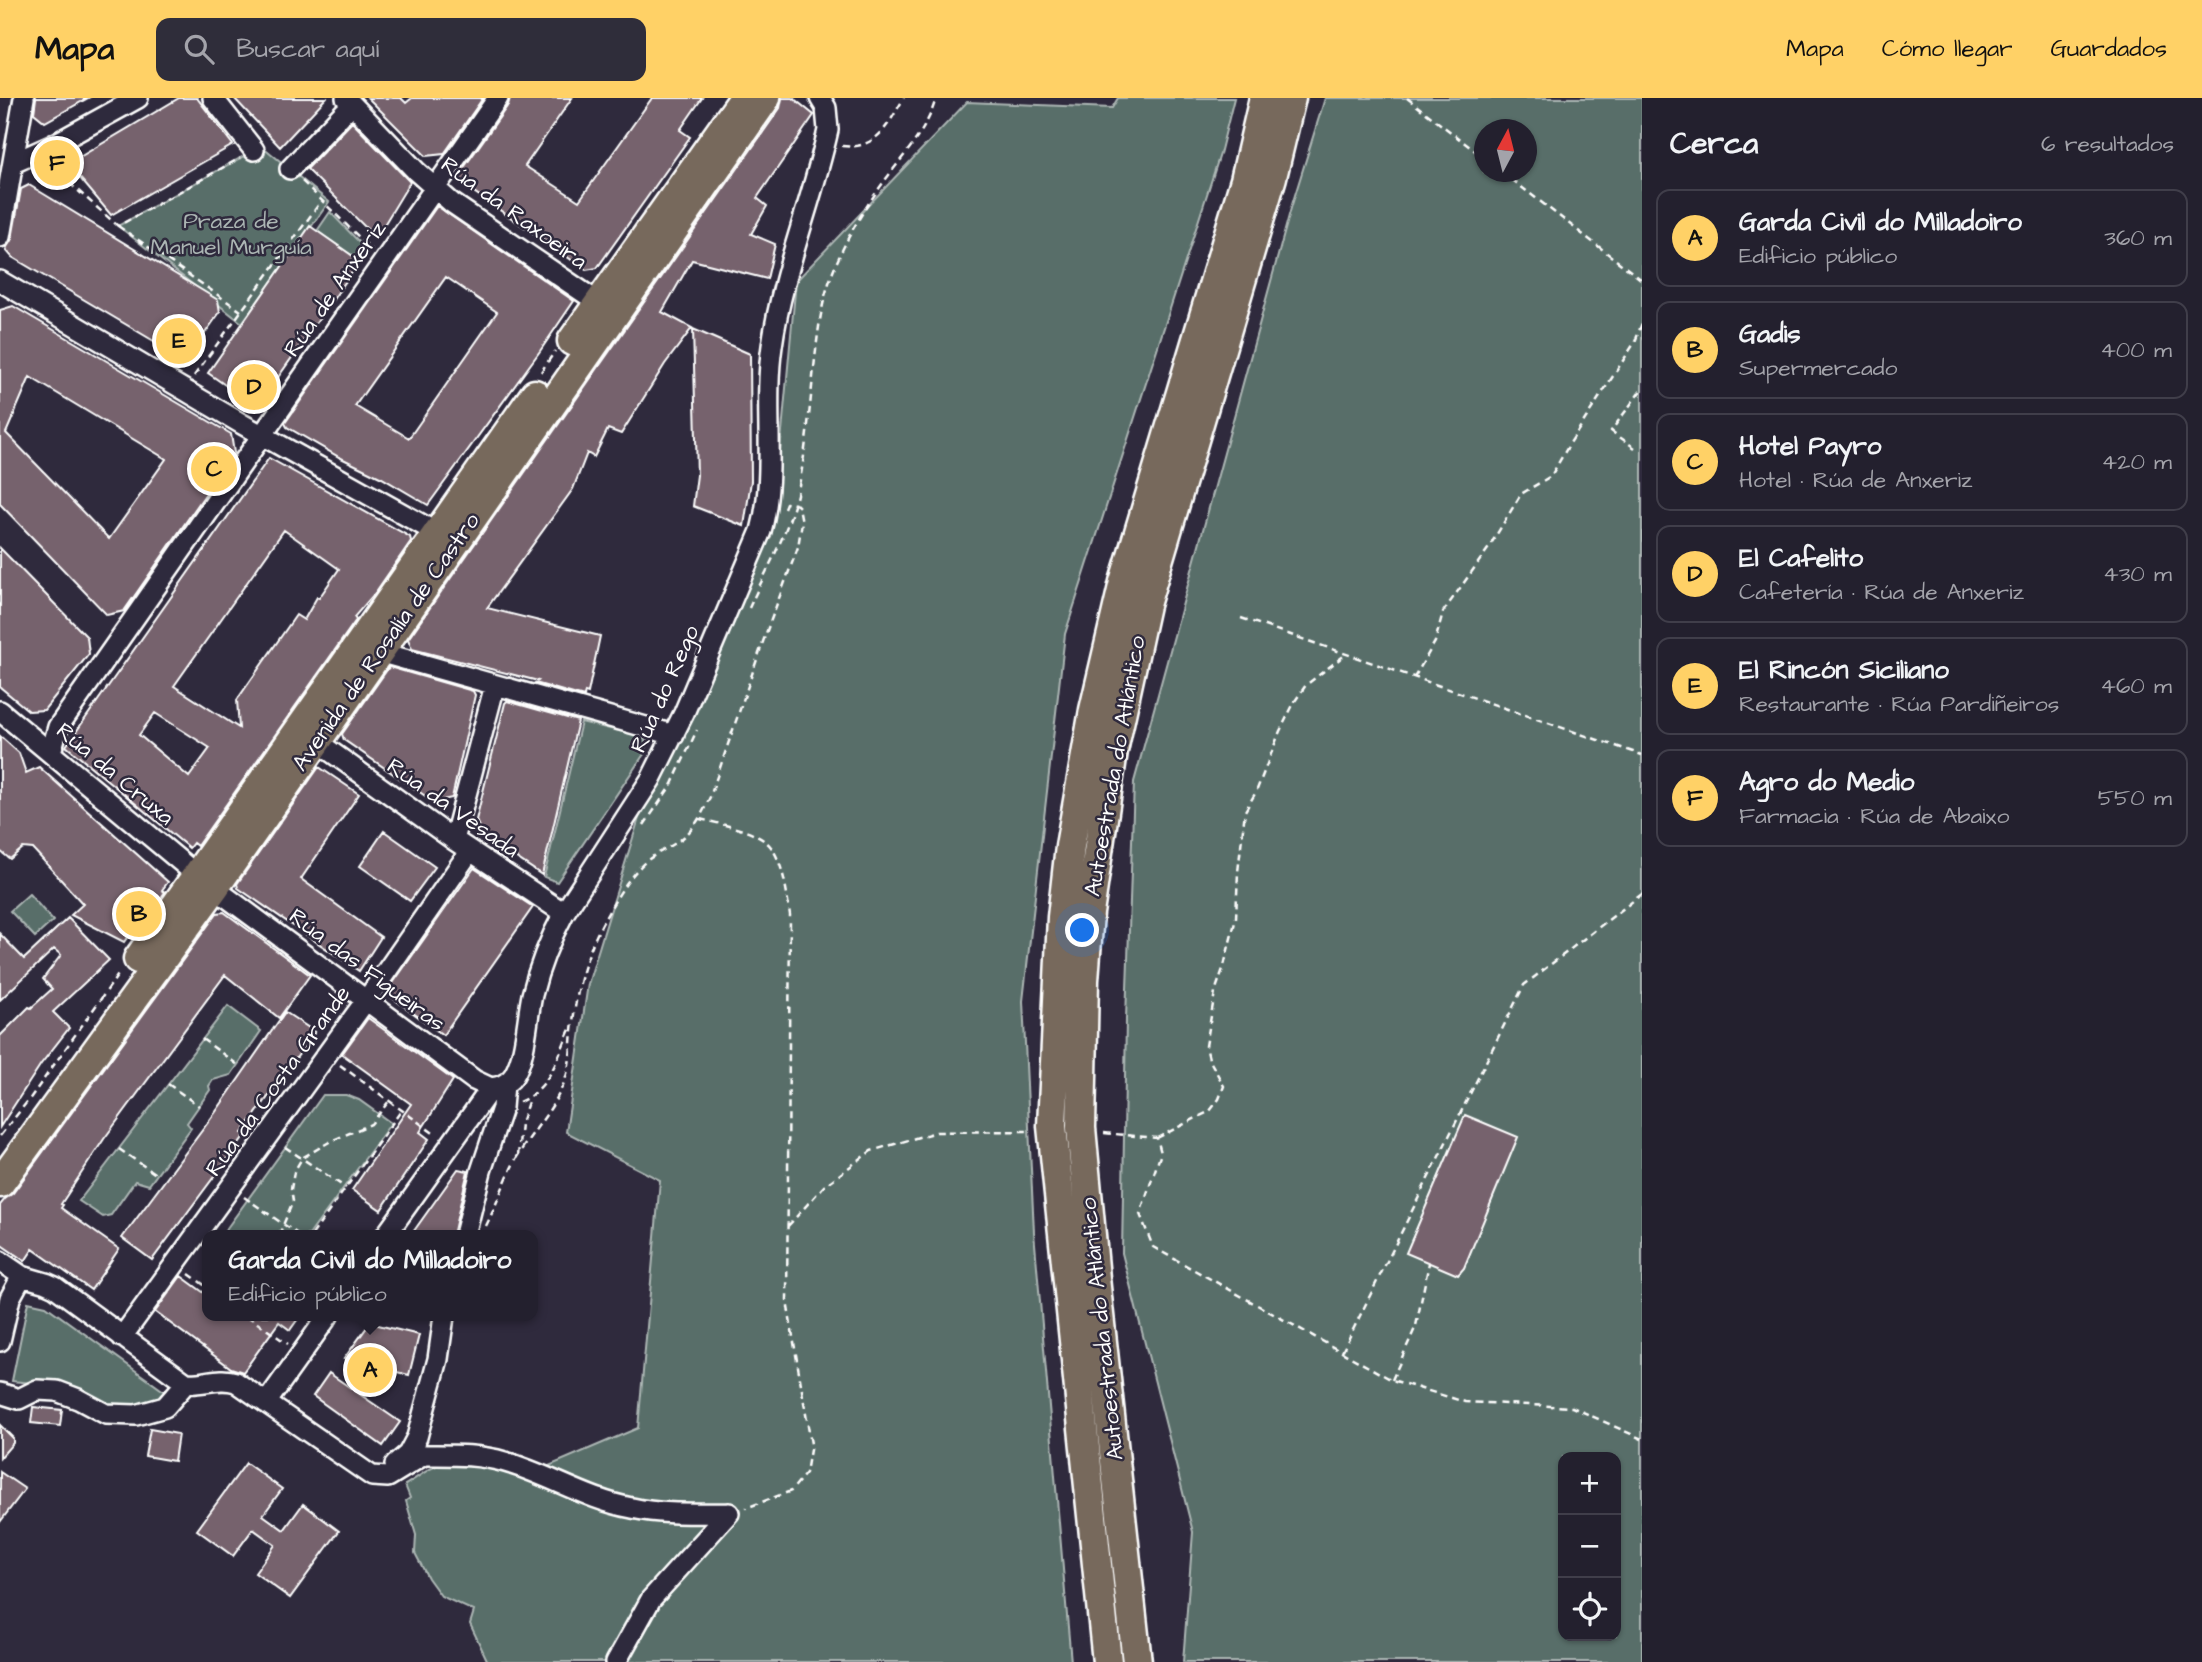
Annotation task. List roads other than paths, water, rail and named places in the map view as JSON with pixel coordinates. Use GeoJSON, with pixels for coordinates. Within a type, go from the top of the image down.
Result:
{"type":"FeatureCollection","features":[{"type":"Feature","properties":{"kind":"highway","name":"Avenida de Rosalía de Castro"},"geometry":{"type":"LineString","coordinates":[[0,1183],[206,882],[437,533],[744,98]]}},
{"type":"Feature","properties":{"kind":"highway","name":"Avenida de Rosalía de Castro"},"geometry":{"type":"LineString","coordinates":[[0,1152],[316,741],[766,98]]}},
{"type":"Feature","properties":{"kind":"highway","name":"Autoestrada do Atlántico"},"geometry":{"type":"LineString","coordinates":[[1107,1662],[1052,1126],[1062,917],[1070,846],[1094,710],[1124,582],[1245,180],[1264,98]]}},
{"type":"Feature","properties":{"kind":"highway","name":"Autoestrada do Atlántico"},"geometry":{"type":"LineString","coordinates":[[1137,1662],[1081,1128],[1084,980],[1089,912],[1113,751],[1145,605],[1272,177],[1291,98]]}},
{"type":"Feature","properties":{"kind":"street"},"geometry":{"type":"LineString","coordinates":[[0,237],[24,98]]}},
{"type":"Feature","properties":{"kind":"street"},"geometry":{"type":"LineString","coordinates":[[13,163],[51,146],[138,98]]}},
{"type":"Feature","properties":{"kind":"street"},"geometry":{"type":"LineString","coordinates":[[213,98],[254,150]]}},
{"type":"Feature","properties":{"kind":"street","name":"Rúa de Anxeriz"},"geometry":{"type":"LineString","coordinates":[[51,752],[58,727],[498,98]]}},
{"type":"Feature","properties":{"kind":"street","name":"Rúa do Rego"},"geometry":{"type":"LineString","coordinates":[[390,1230],[450,1145],[498,1086],[510,1081],[517,1068],[537,978],[554,933],[564,913],[652,779],[674,735],[761,531],[767,501],[769,371],[773,338],[791,258],[826,141],[828,119],[820,98]]}},
{"type":"Feature","properties":{"kind":"street"},"geometry":{"type":"LineString","coordinates":[[290,169],[349,101]]}},
{"type":"Feature","properties":{"kind":"street","name":"Rúa da Raxoeira"},"geometry":{"type":"LineString","coordinates":[[349,101],[435,189],[599,303]]}},
{"type":"Feature","properties":{"kind":"street"},"geometry":{"type":"LineString","coordinates":[[0,281],[262,436],[437,533]]}},
{"type":"Feature","properties":{"kind":"street"},"geometry":{"type":"LineString","coordinates":[[379,652],[674,735]]}},
{"type":"Feature","properties":{"kind":"street","name":"Rúa da Costa Grande"},"geometry":{"type":"LineString","coordinates":[[122,1337],[366,1000],[462,845],[495,685]]}},
{"type":"Feature","properties":{"kind":"street","name":"Rúa da Cruxa"},"geometry":{"type":"LineString","coordinates":[[0,711],[206,882]]}},
{"type":"Feature","properties":{"kind":"street","name":"Rúa da Vesada"},"geometry":{"type":"LineString","coordinates":[[316,741],[462,845],[564,913]]}},
{"type":"Feature","properties":{"kind":"street","name":"Rúa das Figueiras"},"geometry":{"type":"LineString","coordinates":[[206,882],[474,1080],[498,1086]]}},
{"type":"Feature","properties":{"kind":"street"},"geometry":{"type":"LineString","coordinates":[[466,1230],[481,1171],[502,1108],[498,1086]]}},
{"type":"Feature","properties":{"kind":"street"},"geometry":{"type":"LineString","coordinates":[[0,1261],[22,1276],[55,1287],[186,1383],[202,1384],[229,1380],[236,1382],[377,1478],[393,1475],[420,1446],[443,1321]]}},
{"type":"Feature","properties":{"kind":"street"},"geometry":{"type":"LineString","coordinates":[[0,1341],[10,1298],[22,1276]]}},
{"type":"Feature","properties":{"kind":"street"},"geometry":{"type":"LineString","coordinates":[[267,1403],[324,1321]]}},
{"type":"Feature","properties":{"kind":"street"},"geometry":{"type":"LineString","coordinates":[[0,1392],[19,1399],[37,1390],[57,1391],[106,1414],[136,1415],[165,1407],[186,1383]]}},
{"type":"Feature","properties":{"kind":"street"},"geometry":{"type":"LineString","coordinates":[[420,1446],[507,1462],[598,1499],[631,1508],[671,1513],[729,1513],[651,1599],[616,1662]]}},
{"type":"Feature","properties":{"kind":"place","name":"Agro do Medio"},"geometry":{"type":"Point","coordinates":[57,163]}},
{"type":"Feature","properties":{"kind":"place","name":"El Rincón Siciliano"},"geometry":{"type":"Point","coordinates":[179,341]}},
{"type":"Feature","properties":{"kind":"place","name":"El Cafelito"},"geometry":{"type":"Point","coordinates":[254,387]}},
{"type":"Feature","properties":{"kind":"place","name":"Hotel Payro"},"geometry":{"type":"Point","coordinates":[214,469]}},
{"type":"Feature","properties":{"kind":"place","name":"Gadis"},"geometry":{"type":"Point","coordinates":[139,914]}},
{"type":"Feature","properties":{"kind":"place","name":"Garda Civil do Milladoiro"},"geometry":{"type":"Point","coordinates":[370,1370]}},
{"type":"Feature","properties":{"kind":"park label","name":"Praza de Manuel Murguía"},"geometry":{"type":"Point","coordinates":[231,234]}}]}
